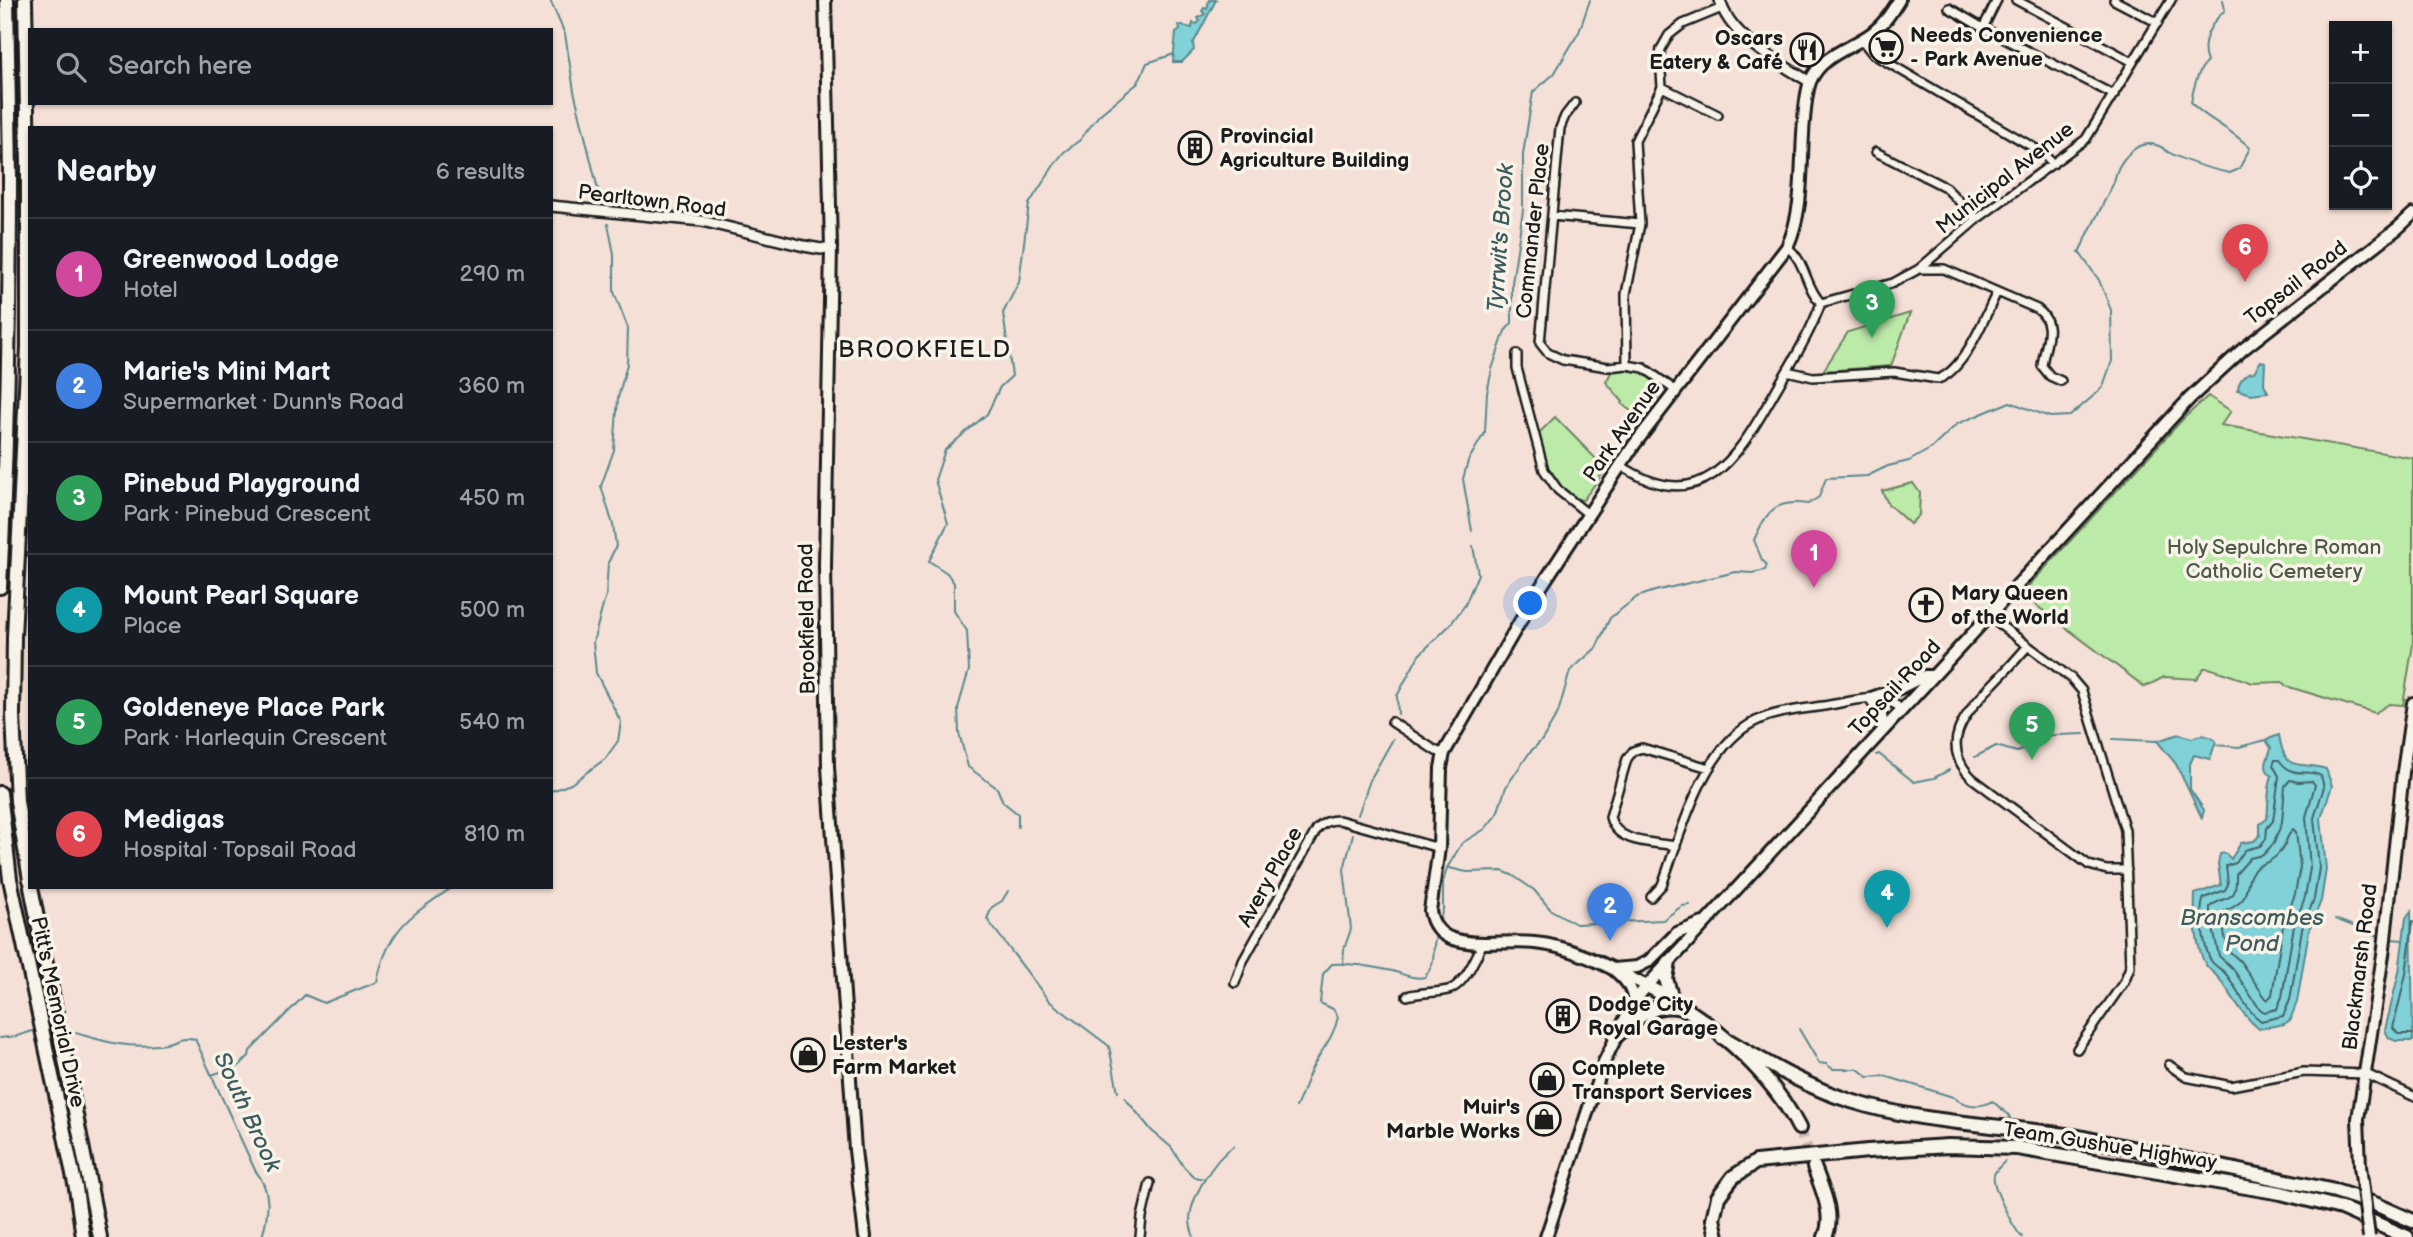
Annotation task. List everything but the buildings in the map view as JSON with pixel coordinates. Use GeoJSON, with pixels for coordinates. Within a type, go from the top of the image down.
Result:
{"type":"FeatureCollection","features":[{"type":"Feature","properties":{"kind":"highway"},"geometry":{"type":"LineString","coordinates":[[0,587],[9,344],[10,176],[6,0]]}},
{"type":"Feature","properties":{"kind":"highway"},"geometry":{"type":"LineString","coordinates":[[25,0],[28,347],[14,637],[13,715],[17,801],[28,868]]}},
{"type":"Feature","properties":{"kind":"highway","name":"Pitt's Memorial Drive"},"geometry":{"type":"LineString","coordinates":[[0,793],[10,879],[76,1188],[83,1237]]}},
{"type":"Feature","properties":{"kind":"highway","name":"Pitt's Memorial Drive"},"geometry":{"type":"LineString","coordinates":[[31,889],[100,1237]]}},
{"type":"Feature","properties":{"kind":"highway"},"geometry":{"type":"LineString","coordinates":[[1669,962],[1666,979],[1672,999]]}},
{"type":"Feature","properties":{"kind":"highway"},"geometry":{"type":"LineString","coordinates":[[1647,986],[1688,1010],[1722,1038],[1781,1096],[1799,1128]]}},
{"type":"Feature","properties":{"kind":"highway"},"geometry":{"type":"LineString","coordinates":[[1615,1037],[1649,1010],[1662,1006],[1688,1010]]}},
{"type":"Feature","properties":{"kind":"highway","name":"Team Gushue Highway"},"geometry":{"type":"LineString","coordinates":[[1722,1038],[1796,1078],[1853,1102],[1908,1114],[2084,1138],[2319,1187],[2375,1204],[2413,1221]]}},
{"type":"Feature","properties":{"kind":"highway","name":"Team Gushue Highway"},"geometry":{"type":"LineString","coordinates":[[1717,1237],[1713,1219],[1718,1196],[1734,1177],[1756,1162],[1917,1147],[1971,1146],[2017,1148],[2190,1176],[2320,1202],[2359,1215],[2407,1237]]}},
{"type":"Feature","properties":{"kind":"highway"},"geometry":{"type":"LineString","coordinates":[[1814,1167],[1829,1217],[1825,1237]]}},
{"type":"Feature","properties":{"kind":"main road","name":"Brookfield Road"},"geometry":{"type":"LineString","coordinates":[[825,0],[831,247],[825,566],[828,767],[855,1150],[865,1237]]}},
{"type":"Feature","properties":{"kind":"main road"},"geometry":{"type":"LineString","coordinates":[[1810,82],[1829,58],[1862,40],[1885,22],[1899,0]]}},
{"type":"Feature","properties":{"kind":"main road","name":"Park Avenue"},"geometry":{"type":"LineString","coordinates":[[1483,943],[1455,940],[1445,936],[1432,921],[1430,911],[1439,848],[1441,768],[1444,753],[1533,599],[1620,466],[1675,390],[1787,247],[1795,226],[1805,108],[1810,82]]}},
{"type":"Feature","properties":{"kind":"main road","name":"Topsail Road"},"geometry":{"type":"LineString","coordinates":[[1546,1237],[1586,1114],[1615,1037],[1634,1001],[2164,425],[2217,372],[2412,218]]}},
{"type":"Feature","properties":{"kind":"main road"},"geometry":{"type":"LineString","coordinates":[[1883,729],[1881,715],[1871,698],[1924,676],[1932,676]]}},
{"type":"Feature","properties":{"kind":"main road","name":"Blackmarsh Road"},"geometry":{"type":"LineString","coordinates":[[2369,1237],[2360,1166],[2358,1119],[2384,948],[2401,786],[2413,703]]}},
{"type":"Feature","properties":{"kind":"main road"},"geometry":{"type":"LineString","coordinates":[[1613,969],[1637,967],[1649,961],[1677,933],[1706,922]]}},
{"type":"Feature","properties":{"kind":"main road"},"geometry":{"type":"LineString","coordinates":[[1483,943],[1536,943],[1564,950],[1647,986]]}},
{"type":"Feature","properties":{"kind":"main road"},"geometry":{"type":"LineString","coordinates":[[1613,969],[1626,979],[1634,1001]]}},
{"type":"Feature","properties":{"kind":"street"},"geometry":{"type":"LineString","coordinates":[[1983,28],[1997,0]]}},
{"type":"Feature","properties":{"kind":"street"},"geometry":{"type":"LineString","coordinates":[[2016,0],[2133,62]]}},
{"type":"Feature","properties":{"kind":"street"},"geometry":{"type":"LineString","coordinates":[[2114,0],[2158,23]]}},
{"type":"Feature","properties":{"kind":"street","name":"Municipal Avenue"},"geometry":{"type":"LineString","coordinates":[[1821,303],[1893,283],[1919,269],[1978,219],[2086,139],[2171,0]]}},
{"type":"Feature","properties":{"kind":"street"},"geometry":{"type":"LineString","coordinates":[[1628,365],[1626,294],[1640,224],[1635,141],[1662,87],[1660,56],[1669,35],[1683,24],[1721,4],[1746,38],[1810,82]]}},
{"type":"Feature","properties":{"kind":"street"},"geometry":{"type":"LineString","coordinates":[[1949,8],[2114,95]]}},
{"type":"Feature","properties":{"kind":"street"},"geometry":{"type":"LineString","coordinates":[[1862,40],[1873,54],[2043,153],[2053,164]]}},
{"type":"Feature","properties":{"kind":"street"},"geometry":{"type":"LineString","coordinates":[[1662,87],[1718,115]]}},
{"type":"Feature","properties":{"kind":"street","name":"Commander Place"},"geometry":{"type":"LineString","coordinates":[[1575,103],[1560,128],[1540,332],[1542,346],[1548,353],[1563,360],[1608,367],[1628,365],[1644,368],[1675,390]]}},
{"type":"Feature","properties":{"kind":"street"},"geometry":{"type":"LineString","coordinates":[[0,153],[28,149]]}},
{"type":"Feature","properties":{"kind":"street"},"geometry":{"type":"LineString","coordinates":[[1876,152],[1945,187],[1978,219]]}},
{"type":"Feature","properties":{"kind":"street","name":"Pearltown Road"},"geometry":{"type":"LineString","coordinates":[[553,206],[702,221],[804,246],[831,247]]}},
{"type":"Feature","properties":{"kind":"street"},"geometry":{"type":"LineString","coordinates":[[1552,216],[1640,224]]}},
{"type":"Feature","properties":{"kind":"street"},"geometry":{"type":"LineString","coordinates":[[1620,466],[1645,481],[1668,485],[1692,483],[1712,474],[1741,449],[1787,371],[1821,303],[1814,295],[1796,255],[1787,247]]}},
{"type":"Feature","properties":{"kind":"street"},"geometry":{"type":"LineString","coordinates":[[1919,269],[1944,269],[2043,313],[2048,320],[2049,329],[2042,366],[2050,376],[2061,381]]}},
{"type":"Feature","properties":{"kind":"street"},"geometry":{"type":"LineString","coordinates":[[1787,371],[1813,377],[1894,372],[1938,379],[1944,377],[1966,352],[1997,292]]}},
{"type":"Feature","properties":{"kind":"street"},"geometry":{"type":"LineString","coordinates":[[1517,354],[1517,368],[1544,470],[1558,490],[1588,514]]}},
{"type":"Feature","properties":{"kind":"street"},"geometry":{"type":"LineString","coordinates":[[1988,616],[2071,678],[2084,695],[2124,824],[2130,967],[2124,982],[2077,1049]]}},
{"type":"Feature","properties":{"kind":"street"},"geometry":{"type":"LineString","coordinates":[[2028,646],[1964,718],[1957,737],[1961,763],[1972,778],[2084,862],[2107,870],[2127,870]]}},
{"type":"Feature","properties":{"kind":"street"},"geometry":{"type":"LineString","coordinates":[[1651,897],[1662,885],[1709,768],[1744,727],[1774,715],[1871,698],[1894,703],[1901,709]]}},
{"type":"Feature","properties":{"kind":"street"},"geometry":{"type":"LineString","coordinates":[[1392,722],[1436,751],[1444,753]]}},
{"type":"Feature","properties":{"kind":"street"},"geometry":{"type":"LineString","coordinates":[[1676,846],[1625,837],[1612,825],[1610,817],[1627,759],[1633,751],[1642,747],[1709,768]]}},
{"type":"Feature","properties":{"kind":"street","name":"Avery Place"},"geometry":{"type":"LineString","coordinates":[[1235,983],[1250,949],[1317,829],[1323,824],[1339,820],[1439,848]]}},
{"type":"Feature","properties":{"kind":"street"},"geometry":{"type":"LineString","coordinates":[[1407,996],[1449,990],[1460,982],[1483,943]]}},
{"type":"Feature","properties":{"kind":"street"},"geometry":{"type":"LineString","coordinates":[[2169,1065],[2186,1077],[2231,1086],[2304,1072],[2366,1074],[2413,1096]]}},
{"type":"Feature","properties":{"kind":"street"},"geometry":{"type":"LineString","coordinates":[[1140,1237],[1150,1183]]}},
{"type":"Feature","properties":{"kind":"green space"},"geometry":{"type":"Polygon","coordinates":[[[1910,313],[1891,366],[1823,371],[1848,332],[1910,313]]]}},
{"type":"Feature","properties":{"kind":"green space"},"geometry":{"type":"Polygon","coordinates":[[[1642,369],[1663,387],[1641,419],[1622,404],[1606,382],[1612,371],[1642,369]]]}},
{"type":"Feature","properties":{"kind":"green space","name":"Holy Sepulchre Roman Catholic Cemetery"},"geometry":{"type":"Polygon","coordinates":[[[2208,396],[2231,411],[2221,425],[2413,458],[2413,644],[2403,705],[2389,704],[2375,713],[2286,686],[2282,682],[2253,683],[2209,668],[2204,668],[2196,679],[2164,677],[2145,687],[2021,594],[2183,419],[2208,396]]]}},
{"type":"Feature","properties":{"kind":"green space"},"geometry":{"type":"Polygon","coordinates":[[[1555,417],[1606,469],[1583,500],[1564,492],[1551,475],[1543,455],[1537,435],[1555,417]]]}},
{"type":"Feature","properties":{"kind":"green space"},"geometry":{"type":"Polygon","coordinates":[[[1913,483],[1920,493],[1919,515],[1910,524],[1888,504],[1882,491],[1913,483]]]}},
{"type":"Feature","properties":{"kind":"water"},"geometry":{"type":"Polygon","coordinates":[[[1209,0],[1216,0],[1193,44],[1194,50],[1182,62],[1173,62],[1179,25],[1192,28],[1193,23],[1197,24],[1200,21],[1198,18],[1205,14],[1202,11],[1207,9],[1209,0]]]}},
{"type":"Feature","properties":{"kind":"water"},"geometry":{"type":"Polygon","coordinates":[[[2261,361],[2265,362],[2264,384],[2268,392],[2251,394],[2238,390],[2243,378],[2254,372],[2261,361]]]}},
{"type":"Feature","properties":{"kind":"water"},"geometry":{"type":"Polygon","coordinates":[[[2179,734],[2192,738],[2204,735],[2216,741],[2210,759],[2194,755],[2190,764],[2190,789],[2204,810],[2202,818],[2176,764],[2157,741],[2179,734]]]}},
{"type":"Feature","properties":{"kind":"water","name":"Branscombes Pond"},"geometry":{"type":"Polygon","coordinates":[[[2279,735],[2289,761],[2326,769],[2332,786],[2321,818],[2326,869],[2321,901],[2309,930],[2297,1002],[2290,1020],[2284,1024],[2259,1029],[2202,958],[2196,930],[2195,894],[2221,885],[2218,864],[2220,854],[2225,853],[2231,859],[2241,843],[2254,841],[2260,835],[2260,824],[2267,819],[2272,776],[2266,766],[2271,748],[2266,740],[2279,735]]]}},
{"type":"Feature","properties":{"kind":"water"},"geometry":{"type":"Polygon","coordinates":[[[2411,911],[2413,1041],[2396,1041],[2389,1038],[2385,1030],[2399,972],[2406,918],[2411,911]]]}},
{"type":"Feature","properties":{"kind":"waterway"},"geometry":{"type":"LineString","coordinates":[[550,0],[565,34],[574,91],[601,202]]}},
{"type":"Feature","properties":{"kind":"waterway","name":"Tyrrwit's Brook"},"geometry":{"type":"LineString","coordinates":[[1472,531],[1463,479],[1468,461],[1485,432],[1487,393],[1492,369],[1505,331],[1512,323],[1512,283],[1523,210],[1523,154],[1533,92],[1554,74],[1579,32],[1590,0]]}},
{"type":"Feature","properties":{"kind":"waterway"},"geometry":{"type":"LineString","coordinates":[[1439,923],[1447,868],[1462,843],[1485,829],[1497,814],[1506,787],[1530,752],[1542,740],[1558,713],[1570,671],[1596,648],[1610,618],[1637,597],[1655,591],[1736,572],[1765,570],[1767,565],[1762,560],[1754,540],[1763,521],[1773,509],[1787,503],[1808,504],[1819,497],[1826,478],[1867,476],[1888,466],[1909,461],[1932,448],[1957,424],[2010,402],[2050,417],[2070,416],[2099,391],[2112,361],[2111,310],[2099,280],[2079,252],[2123,160],[2135,148],[2151,144],[2190,162],[2230,173],[2239,169],[2250,148],[2191,103],[2198,76],[2207,62],[2205,40],[2215,21],[2225,10],[2223,0]]}},
{"type":"Feature","properties":{"kind":"waterway"},"geometry":{"type":"LineString","coordinates":[[1018,827],[1018,814],[1003,802],[997,788],[968,767],[959,733],[958,708],[969,670],[967,631],[954,611],[954,583],[947,573],[929,561],[948,523],[935,480],[945,450],[987,414],[1000,387],[1012,376],[1003,313],[1019,282],[1029,204],[1064,152],[1080,140],[1099,115],[1138,83],[1147,63],[1174,54]]}},
{"type":"Feature","properties":{"kind":"waterway"},"geometry":{"type":"LineString","coordinates":[[553,790],[571,784],[605,759],[618,741],[621,722],[596,673],[593,642],[606,595],[608,563],[616,546],[613,525],[601,486],[614,450],[618,398],[627,364],[628,328],[614,292],[614,254],[608,224]]}},
{"type":"Feature","properties":{"kind":"waterway","name":"Tyrrwit's Brook"},"geometry":{"type":"LineString","coordinates":[[1398,714],[1397,696],[1419,655],[1450,625],[1465,605],[1478,574],[1473,546]]}},
{"type":"Feature","properties":{"kind":"waterway"},"geometry":{"type":"LineString","coordinates":[[1975,757],[1996,746],[2017,752],[2026,749],[2033,736],[2084,734]]}},
{"type":"Feature","properties":{"kind":"waterway","name":"Tyrrwit's Brook"},"geometry":{"type":"LineString","coordinates":[[1358,815],[1370,780],[1393,739]]}},
{"type":"Feature","properties":{"kind":"waterway"},"geometry":{"type":"LineString","coordinates":[[2113,739],[2157,741]]}},
{"type":"Feature","properties":{"kind":"waterway"},"geometry":{"type":"LineString","coordinates":[[2216,745],[2239,747],[2266,740]]}},
{"type":"Feature","properties":{"kind":"waterway"},"geometry":{"type":"LineString","coordinates":[[1876,755],[1879,754],[1914,782],[1934,778],[1949,770]]}},
{"type":"Feature","properties":{"kind":"waterway","name":"Tyrrwit's Brook"},"geometry":{"type":"LineString","coordinates":[[1343,963],[1344,949],[1351,929],[1344,869],[1353,834]]}},
{"type":"Feature","properties":{"kind":"waterway"},"geometry":{"type":"LineString","coordinates":[[1449,868],[1467,872],[1502,871],[1512,875],[1534,890],[1551,910],[1576,924],[1663,920],[1682,906],[1690,905]]}},
{"type":"Feature","properties":{"kind":"waterway"},"geometry":{"type":"LineString","coordinates":[[211,1075],[239,1066],[249,1056],[250,1051],[305,995],[324,1003],[377,982],[387,948],[403,925],[450,889]]}},
{"type":"Feature","properties":{"kind":"waterway"},"geometry":{"type":"LineString","coordinates":[[1008,891],[1002,901],[992,907],[987,919],[1049,1001],[1109,1046],[1118,1092]]}},
{"type":"Feature","properties":{"kind":"waterway"},"geometry":{"type":"LineString","coordinates":[[2335,919],[2379,936]]}},
{"type":"Feature","properties":{"kind":"waterway"},"geometry":{"type":"LineString","coordinates":[[1296,1107],[1311,1071],[1331,1037],[1338,1017],[1333,1009],[1320,1003],[1323,974],[1332,964],[1346,964],[1425,977],[1433,960],[1436,935]]}},
{"type":"Feature","properties":{"kind":"waterway"},"geometry":{"type":"LineString","coordinates":[[2391,939],[2403,940]]}},
{"type":"Feature","properties":{"kind":"waterway"},"geometry":{"type":"LineString","coordinates":[[1799,1029],[1819,1063],[1833,1069],[1858,1069],[1868,1077],[1885,1076],[1971,1105],[1992,1101],[2010,1118]]}},
{"type":"Feature","properties":{"kind":"waterway","name":"South Brook"},"geometry":{"type":"LineString","coordinates":[[0,1038],[36,1030]]}},
{"type":"Feature","properties":{"kind":"waterway","name":"South Brook"},"geometry":{"type":"LineString","coordinates":[[76,1033],[107,1042],[135,1046],[163,1044],[183,1038],[195,1039],[267,1194],[262,1237]]}},
{"type":"Feature","properties":{"kind":"waterway"},"geometry":{"type":"LineString","coordinates":[[1125,1098],[1152,1131],[1171,1147],[1184,1167],[1194,1177],[1205,1179]]}},
{"type":"Feature","properties":{"kind":"waterway"},"geometry":{"type":"LineString","coordinates":[[1194,1237],[1190,1221],[1194,1201],[1219,1159],[1234,1146]]}},
{"type":"Feature","properties":{"kind":"waterway"},"geometry":{"type":"LineString","coordinates":[[2005,1161],[1995,1173],[1994,1180],[2004,1207],[2022,1237]]}},
{"type":"Feature","properties":{"kind":"tunnel"},"geometry":{"type":"LineString","coordinates":[[1799,1128],[1813,1164]]}},
{"type":"Feature","properties":{"kind":"place","name":"Needs Convenience - Park Avenue"},"geometry":{"type":"Point","coordinates":[1886,47]}},
{"type":"Feature","properties":{"kind":"place","name":"Oscars Eatery & Café"},"geometry":{"type":"Point","coordinates":[1807,50]}},
{"type":"Feature","properties":{"kind":"place","name":"Provincial Agriculture Building"},"geometry":{"type":"Point","coordinates":[1195,148]}},
{"type":"Feature","properties":{"kind":"place","name":"Medigas"},"geometry":{"type":"Point","coordinates":[2245,282]}},
{"type":"Feature","properties":{"kind":"place","name":"Pinebud Playground"},"geometry":{"type":"Point","coordinates":[1872,338]}},
{"type":"Feature","properties":{"kind":"place","name":"Greenwood Lodge"},"geometry":{"type":"Point","coordinates":[1814,588]}},
{"type":"Feature","properties":{"kind":"place","name":"Mary Queen of the World"},"geometry":{"type":"Point","coordinates":[1926,605]}},
{"type":"Feature","properties":{"kind":"place","name":"Goldeneye Place Park"},"geometry":{"type":"Point","coordinates":[2032,760]}},
{"type":"Feature","properties":{"kind":"place","name":"Mount Pearl Square"},"geometry":{"type":"Point","coordinates":[1887,928]}},
{"type":"Feature","properties":{"kind":"place","name":"Marie's Mini Mart"},"geometry":{"type":"Point","coordinates":[1610,941]}},
{"type":"Feature","properties":{"kind":"place","name":"Dodge City Royal Garage"},"geometry":{"type":"Point","coordinates":[1563,1016]}},
{"type":"Feature","properties":{"kind":"place","name":"Lester's Farm Market"},"geometry":{"type":"Point","coordinates":[808,1055]}},
{"type":"Feature","properties":{"kind":"place","name":"Complete Transport Services"},"geometry":{"type":"Point","coordinates":[1547,1080]}},
{"type":"Feature","properties":{"kind":"place","name":"Muir's Marble Works"},"geometry":{"type":"Point","coordinates":[1544,1119]}},
{"type":"Feature","properties":{"kind":"district","name":"BROOKFIELD"},"geometry":{"type":"Point","coordinates":[925,349]}}]}
